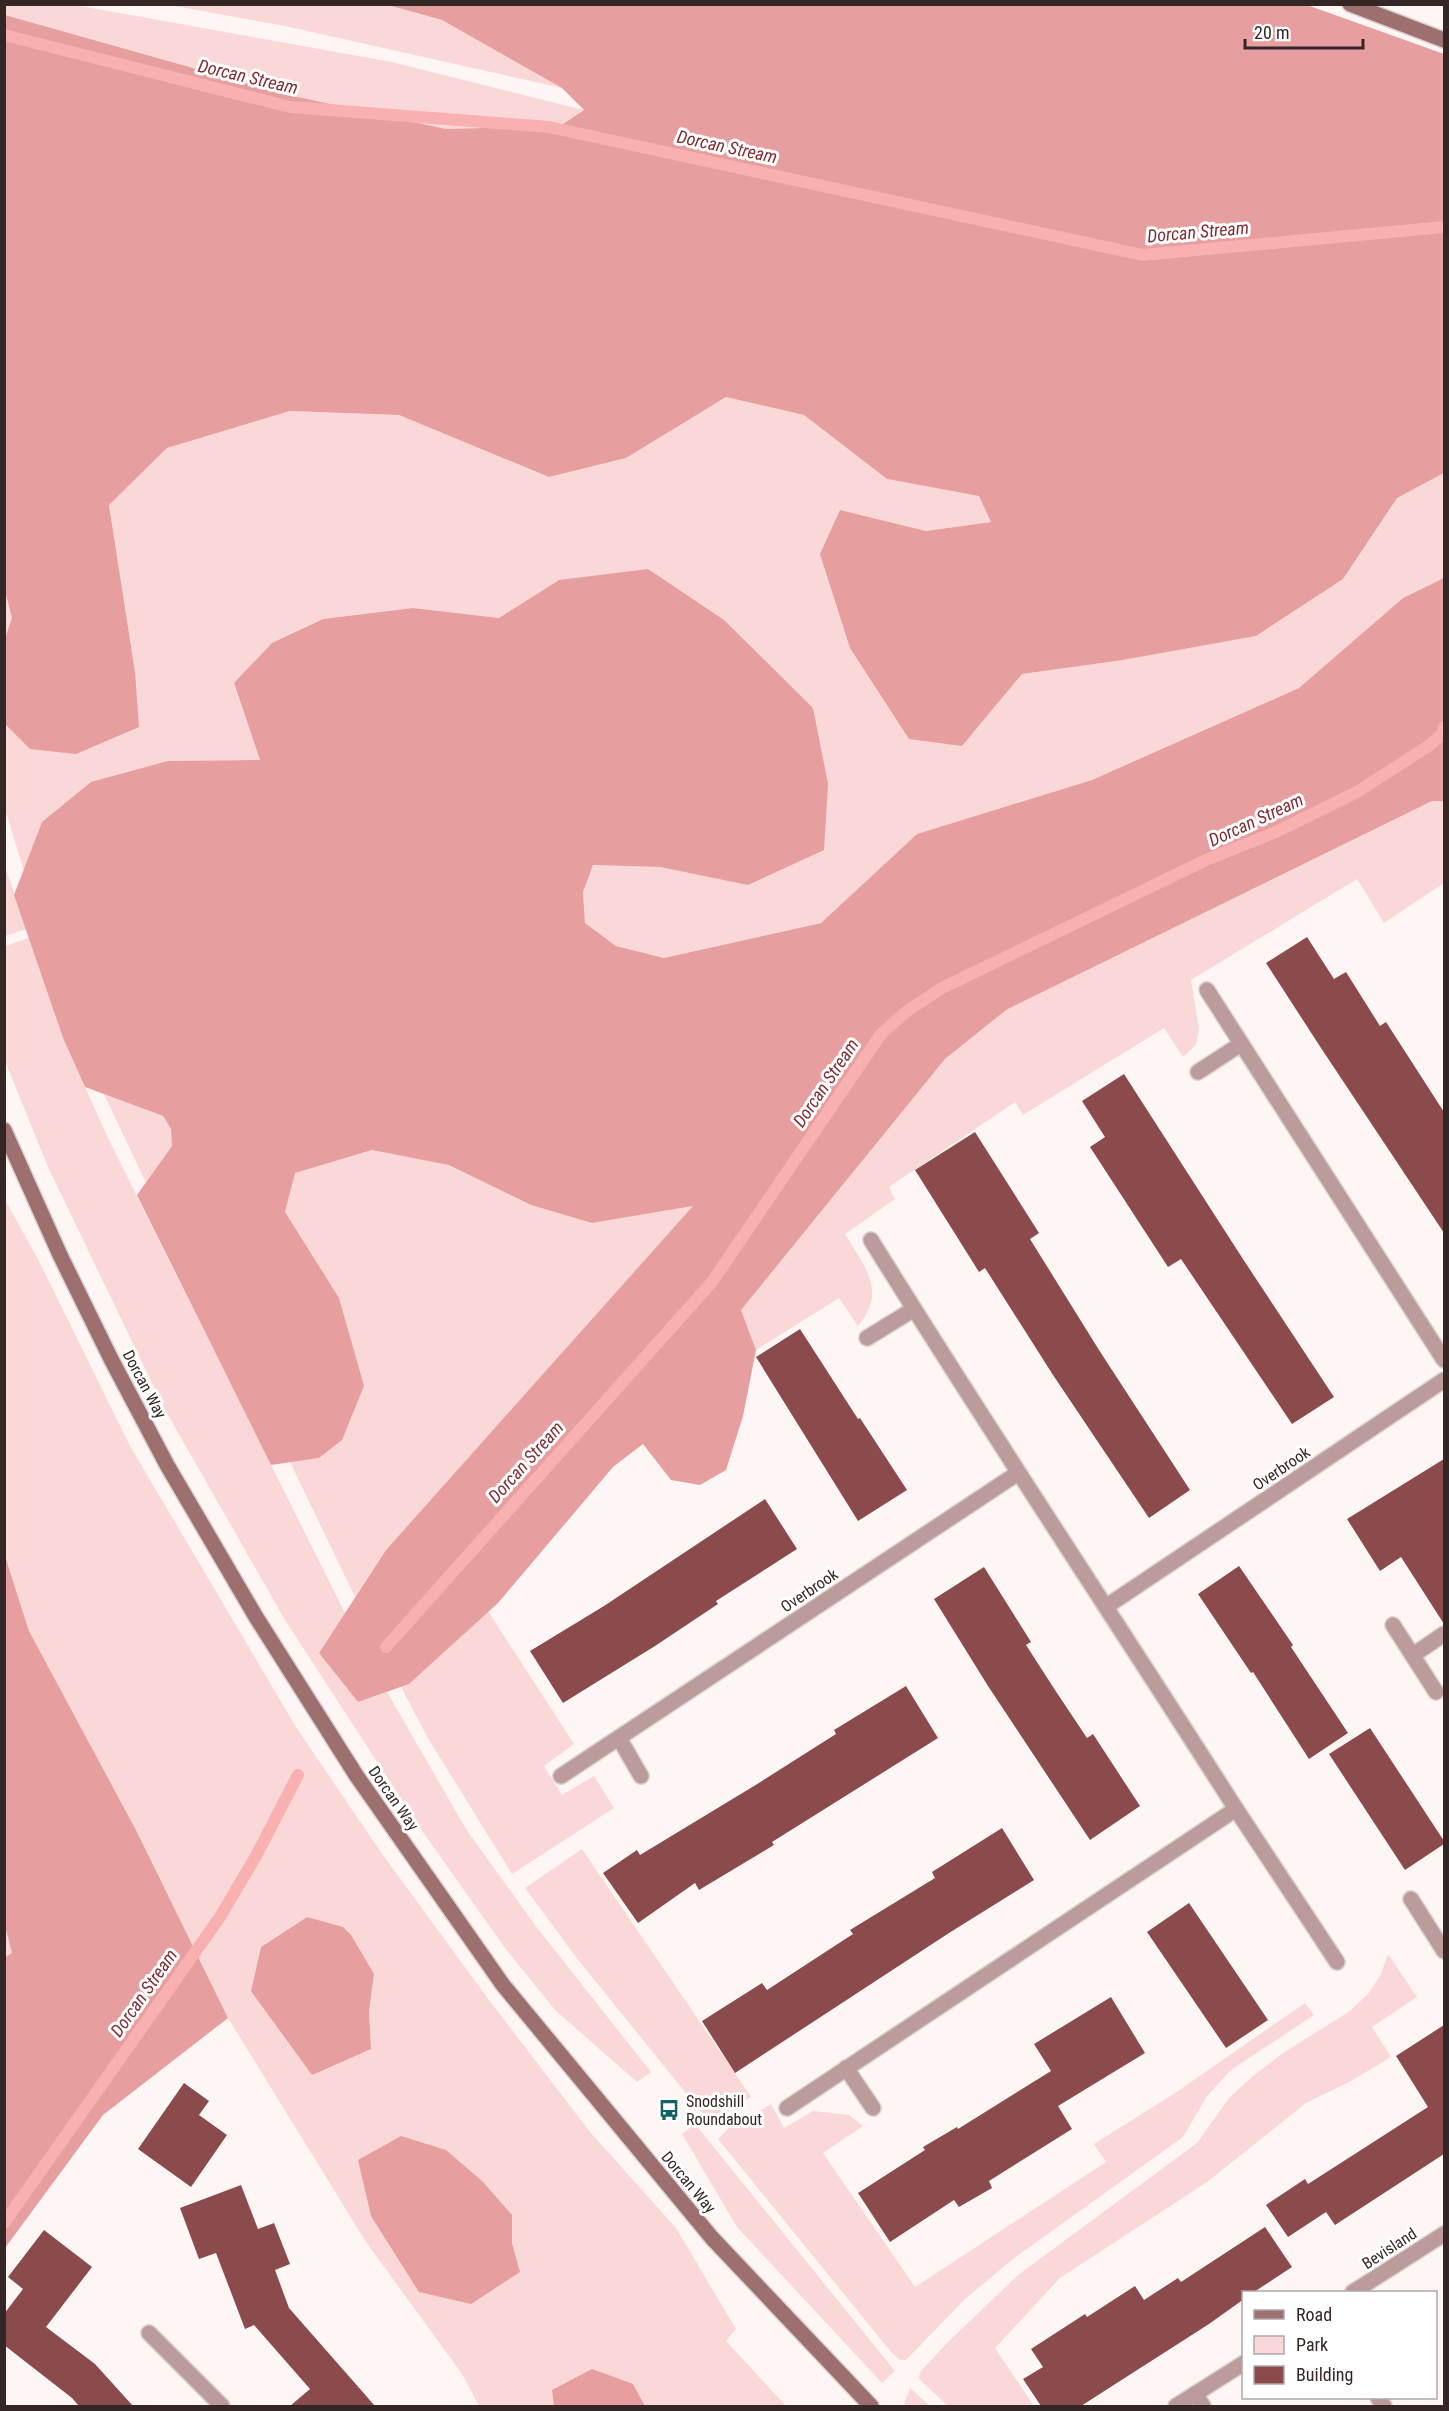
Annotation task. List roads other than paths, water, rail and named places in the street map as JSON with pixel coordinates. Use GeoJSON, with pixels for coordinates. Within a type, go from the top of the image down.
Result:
{"type":"FeatureCollection","features":[{"type":"Feature","properties":{"kind":"main road"},"geometry":{"type":"LineString","coordinates":[[1350,4],[1444,40]]}},
{"type":"Feature","properties":{"kind":"main road","name":"Dorcan Way"},"geometry":{"type":"LineString","coordinates":[[4,1130],[60,1255],[162,1456],[256,1617],[356,1776],[503,1985],[712,2238],[871,2406]]}},
{"type":"Feature","properties":{"kind":"street"},"geometry":{"type":"LineString","coordinates":[[1207,990],[1444,1360]]}},
{"type":"Feature","properties":{"kind":"street"},"geometry":{"type":"LineString","coordinates":[[1198,1072],[1241,1044]]}},
{"type":"Feature","properties":{"kind":"street"},"geometry":{"type":"LineString","coordinates":[[871,1240],[1018,1473],[1107,1606],[1236,1809],[1337,1962]]}},
{"type":"Feature","properties":{"kind":"street"},"geometry":{"type":"LineString","coordinates":[[867,1338],[914,1309]]}},
{"type":"Feature","properties":{"kind":"street","name":"Overbrook"},"geometry":{"type":"LineString","coordinates":[[1107,1606],[1444,1380]]}},
{"type":"Feature","properties":{"kind":"street","name":"Overbrook"},"geometry":{"type":"LineString","coordinates":[[561,1776],[1018,1473]]}},
{"type":"Feature","properties":{"kind":"street"},"geometry":{"type":"LineString","coordinates":[[1393,1625],[1436,1692]]}},
{"type":"Feature","properties":{"kind":"street"},"geometry":{"type":"LineString","coordinates":[[1413,1655],[1444,1634]]}},
{"type":"Feature","properties":{"kind":"street"},"geometry":{"type":"LineString","coordinates":[[619,1738],[641,1776]]}},
{"type":"Feature","properties":{"kind":"street"},"geometry":{"type":"LineString","coordinates":[[787,2108],[1236,1809]]}},
{"type":"Feature","properties":{"kind":"street"},"geometry":{"type":"LineString","coordinates":[[1411,1899],[1444,1951]]}},
{"type":"Feature","properties":{"kind":"street"},"geometry":{"type":"LineString","coordinates":[[846,2068],[873,2108]]}},
{"type":"Feature","properties":{"kind":"street","name":"Bevisland"},"geometry":{"type":"LineString","coordinates":[[1355,2291],[1444,2234]]}},
{"type":"Feature","properties":{"kind":"street"},"geometry":{"type":"LineString","coordinates":[[149,2333],[222,2406]]}},
{"type":"Feature","properties":{"kind":"street"},"geometry":{"type":"LineString","coordinates":[[1176,2406],[1199,2400],[1242,2365]]}},
{"type":"Feature","properties":{"kind":"waterway","name":"Dorcan Stream"},"geometry":{"type":"LineString","coordinates":[[4,35],[290,107],[549,127],[1143,255],[1444,227]]}},
{"type":"Feature","properties":{"kind":"waterway","name":"Dorcan Stream"},"geometry":{"type":"LineString","coordinates":[[386,1647],[712,1282],[881,1034],[907,1011],[942,988],[1206,860],[1276,832],[1357,792],[1430,745],[1443,733],[1444,727]]}},
{"type":"Feature","properties":{"kind":"waterway","name":"Dorcan Stream"},"geometry":{"type":"LineString","coordinates":[[4,2223],[220,1917],[256,1856],[298,1775]]}},
{"type":"Feature","properties":{"kind":"place","name":"Snodshill Roundabout"},"geometry":{"type":"Point","coordinates":[669,2110]}}]}
